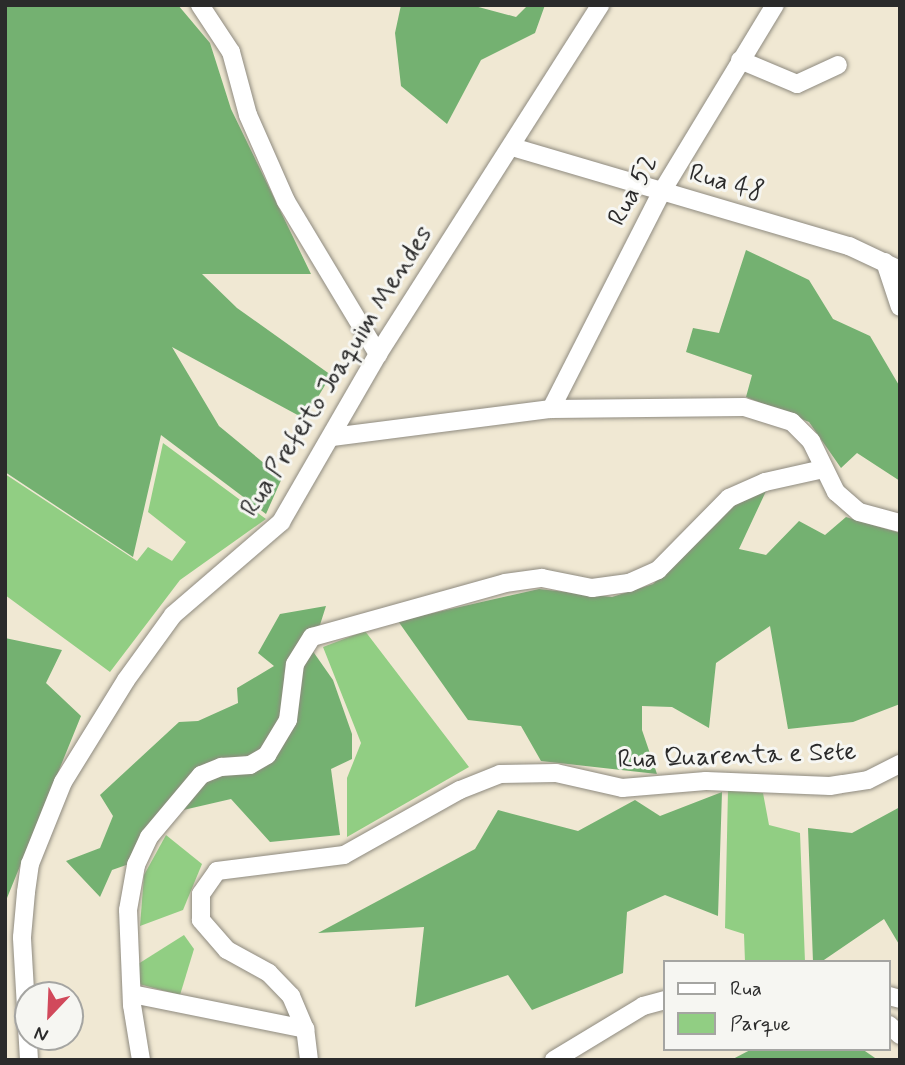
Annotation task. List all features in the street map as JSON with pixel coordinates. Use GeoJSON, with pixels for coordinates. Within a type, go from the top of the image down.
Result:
{"type":"FeatureCollection","features":[{"type":"Feature","properties":{"kind":"street"},"geometry":{"type":"LineString","coordinates":[[200,5],[231,52],[248,115],[286,201],[377,354]]}},
{"type":"Feature","properties":{"kind":"street","name":"Rua Prefeito Joaquim Mendes"},"geometry":{"type":"LineString","coordinates":[[29,1060],[22,937],[26,892],[30,864],[64,782],[156,636],[195,593],[281,522],[332,437],[377,354],[512,147],[600,5]]}},
{"type":"Feature","properties":{"kind":"street","name":"Rua 52"},"geometry":{"type":"LineString","coordinates":[[551,409],[661,193],[775,5]]}},
{"type":"Feature","properties":{"kind":"street"},"geometry":{"type":"LineString","coordinates":[[740,60],[797,84],[838,65]]}},
{"type":"Feature","properties":{"kind":"street","name":"Rua 48"},"geometry":{"type":"LineString","coordinates":[[512,147],[661,193],[849,246],[893,266],[900,307]]}},
{"type":"Feature","properties":{"kind":"street"},"geometry":{"type":"LineString","coordinates":[[332,437],[551,409],[701,405],[762,410],[803,432],[836,492],[859,512],[900,523]]}},
{"type":"Feature","properties":{"kind":"street"},"geometry":{"type":"LineString","coordinates":[[141,1060],[132,994],[130,883],[149,837],[201,775],[220,767],[250,765],[267,755],[288,720],[295,664],[312,637],[505,583],[542,578],[592,588],[642,579],[658,570],[729,498],[765,482],[822,469]]}},
{"type":"Feature","properties":{"kind":"street","name":"Rua Quarenta e Sete"},"geometry":{"type":"LineString","coordinates":[[309,1060],[305,1029],[291,996],[269,973],[227,950],[201,920],[201,894],[217,871],[344,855],[460,790],[500,775],[556,773],[622,788],[706,781],[830,786],[869,780],[900,764]]}},
{"type":"Feature","properties":{"kind":"street"},"geometry":{"type":"LineString","coordinates":[[132,994],[305,1029]]}},
{"type":"Feature","properties":{"kind":"street"},"geometry":{"type":"LineString","coordinates":[[554,1060],[643,1006],[664,1000]]}},
{"type":"Feature","properties":{"kind":"green space"},"geometry":{"type":"Polygon","coordinates":[[[5,5],[178,5],[210,43],[231,109],[311,274],[202,274],[237,308],[331,375],[305,419],[172,347],[219,426],[282,478],[266,514],[161,435],[133,557],[5,472],[5,5]]]}},
{"type":"Feature","properties":{"kind":"green space"},"geometry":{"type":"Polygon","coordinates":[[[401,5],[471,5],[516,17],[528,5],[545,5],[535,33],[481,60],[447,124],[401,86],[395,33],[401,5]]]}},
{"type":"Feature","properties":{"kind":"green space"},"geometry":{"type":"Polygon","coordinates":[[[746,250],[809,280],[833,319],[870,336],[900,387],[900,481],[857,453],[841,468],[809,422],[746,397],[752,375],[686,352],[693,328],[719,333],[746,250]]]}},
{"type":"Feature","properties":{"kind":"green space"},"geometry":{"type":"Polygon","coordinates":[[[163,443],[266,519],[180,580],[110,672],[5,595],[5,474],[137,561],[148,547],[172,561],[186,542],[148,512],[163,443]]]}},
{"type":"Feature","properties":{"kind":"green space"},"geometry":{"type":"Polygon","coordinates":[[[767,489],[739,549],[766,555],[799,521],[825,535],[846,517],[900,533],[900,704],[853,722],[788,729],[770,626],[716,663],[709,728],[672,707],[642,706],[642,730],[657,774],[541,761],[521,726],[468,720],[398,621],[539,589],[612,597],[653,584],[735,505],[767,489]]]}},
{"type":"Feature","properties":{"kind":"green space"},"geometry":{"type":"Polygon","coordinates":[[[326,606],[312,650],[333,680],[352,734],[352,759],[331,769],[340,835],[270,842],[231,799],[179,811],[132,863],[112,870],[100,897],[66,861],[100,848],[113,816],[100,795],[179,722],[198,721],[238,703],[237,688],[274,666],[258,653],[280,614],[326,606]]]}},
{"type":"Feature","properties":{"kind":"green space"},"geometry":{"type":"Polygon","coordinates":[[[365,631],[469,767],[347,837],[347,778],[361,743],[323,647],[365,631]]]}},
{"type":"Feature","properties":{"kind":"green space"},"geometry":{"type":"Polygon","coordinates":[[[5,638],[62,650],[46,683],[81,716],[5,903],[5,638]]]}},
{"type":"Feature","properties":{"kind":"green space"},"geometry":{"type":"Polygon","coordinates":[[[728,790],[763,793],[769,825],[800,833],[805,960],[745,960],[744,934],[725,928],[728,790]]]}},
{"type":"Feature","properties":{"kind":"green space"},"geometry":{"type":"Polygon","coordinates":[[[722,792],[718,916],[665,895],[627,912],[623,973],[532,1010],[508,975],[415,1007],[424,927],[318,933],[475,849],[498,810],[578,831],[635,800],[660,816],[722,792]]]}},
{"type":"Feature","properties":{"kind":"green space"},"geometry":{"type":"Polygon","coordinates":[[[900,807],[900,946],[884,919],[824,960],[813,960],[808,828],[852,833],[900,807]]]}},
{"type":"Feature","properties":{"kind":"green space"},"geometry":{"type":"Polygon","coordinates":[[[166,835],[202,864],[183,910],[140,926],[144,875],[166,835]]]}},
{"type":"Feature","properties":{"kind":"green space"},"geometry":{"type":"Polygon","coordinates":[[[184,935],[194,949],[180,995],[139,984],[138,964],[184,935]]]}},
{"type":"Feature","properties":{"kind":"green space"},"geometry":{"type":"Polygon","coordinates":[[[748,1051],[865,1051],[878,1060],[731,1060],[748,1051]]]}}]}
